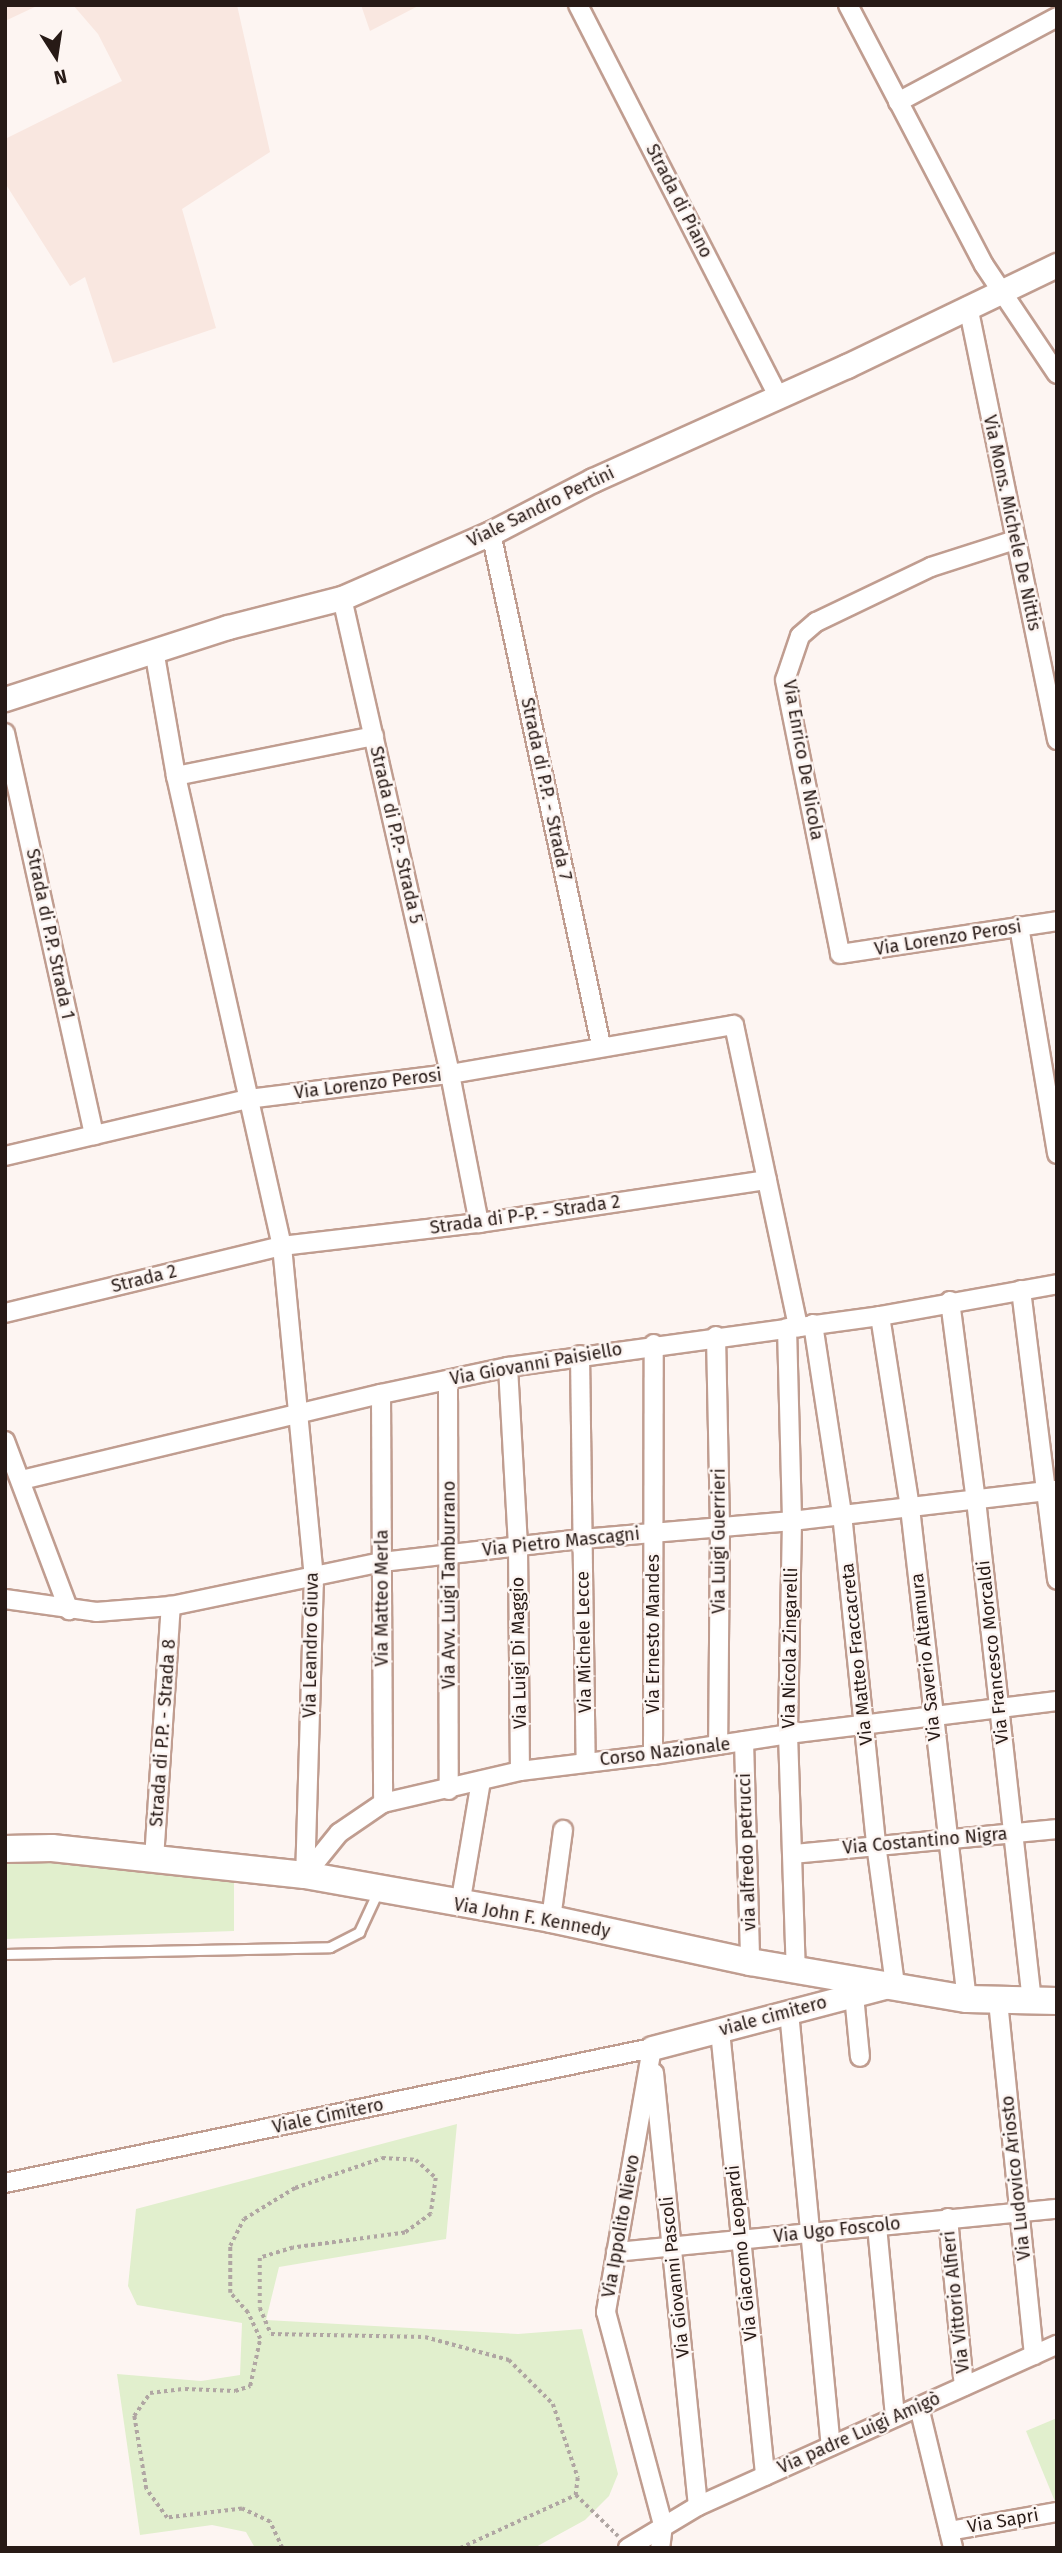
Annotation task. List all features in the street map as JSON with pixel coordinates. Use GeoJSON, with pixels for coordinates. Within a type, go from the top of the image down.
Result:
{"type":"FeatureCollection","features":[{"type":"Feature","properties":{"kind":"main road","name":"Via John F. Kennedy"},"geometry":{"type":"LineString","coordinates":[[5,1849],[52,1848],[305,1875],[460,1905],[551,1919],[750,1962],[895,1984],[967,1999],[1044,2002]]}},
{"type":"Feature","properties":{"kind":"street","name":"Strada di Piano"},"geometry":{"type":"LineString","coordinates":[[578,5],[779,397]]}},
{"type":"Feature","properties":{"kind":"street"},"geometry":{"type":"LineString","coordinates":[[848,5],[984,265],[1057,374]]}},
{"type":"Feature","properties":{"kind":"street"},"geometry":{"type":"LineString","coordinates":[[898,102],[1057,17]]}},
{"type":"Feature","properties":{"kind":"street","name":"Viale Sandro Pertini"},"geometry":{"type":"LineString","coordinates":[[5,699],[154,650],[342,597],[491,533],[593,480],[779,397],[968,306],[1055,269]]}},
{"type":"Feature","properties":{"kind":"street","name":"Via Mons. Michele De Nittis"},"geometry":{"type":"LineString","coordinates":[[968,306],[1057,740]]}},
{"type":"Feature","properties":{"kind":"street","name":"Strada di P.P. - Strada 7"},"geometry":{"type":"LineString","coordinates":[[491,533],[601,1045]]}},
{"type":"Feature","properties":{"kind":"street","name":"Via Enrico De Nicola"},"geometry":{"type":"LineString","coordinates":[[840,954],[785,680],[790,657],[800,636],[816,622],[931,567],[1015,540]]}},
{"type":"Feature","properties":{"kind":"street","name":"Strada di P.P.- Strada 5"},"geometry":{"type":"LineString","coordinates":[[342,597],[450,1074],[479,1223]]}},
{"type":"Feature","properties":{"kind":"street","name":"Via Leandro Giuva"},"geometry":{"type":"LineString","coordinates":[[154,650],[176,776],[282,1246],[314,1577],[305,1875]]}},
{"type":"Feature","properties":{"kind":"street","name":"Strada di P.P. Strada 1"},"geometry":{"type":"LineString","coordinates":[[5,733],[94,1135]]}},
{"type":"Feature","properties":{"kind":"street"},"geometry":{"type":"LineString","coordinates":[[176,776],[374,736]]}},
{"type":"Feature","properties":{"kind":"street","name":"Via Lorenzo Perosi"},"geometry":{"type":"LineString","coordinates":[[840,954],[1057,921]]}},
{"type":"Feature","properties":{"kind":"street"},"geometry":{"type":"LineString","coordinates":[[1019,926],[1056,1145]]}},
{"type":"Feature","properties":{"kind":"street","name":"Via Lorenzo Perosi"},"geometry":{"type":"LineString","coordinates":[[5,1156],[248,1099],[450,1074],[601,1045],[734,1025],[767,1180]]}},
{"type":"Feature","properties":{"kind":"street"},"geometry":{"type":"LineString","coordinates":[[767,1180],[799,1326]]}},
{"type":"Feature","properties":{"kind":"street","name":"Strada di P-P. - Strada 2"},"geometry":{"type":"LineString","coordinates":[[282,1246],[479,1223],[767,1180]]}},
{"type":"Feature","properties":{"kind":"street","name":"Strada 2"},"geometry":{"type":"LineString","coordinates":[[5,1312],[282,1246]]}},
{"type":"Feature","properties":{"kind":"street","name":"Via Giovanni Paisiello"},"geometry":{"type":"LineString","coordinates":[[22,1480],[381,1394],[508,1367],[654,1344],[880,1316],[950,1301],[1057,1284]]}},
{"type":"Feature","properties":{"kind":"street"},"geometry":{"type":"LineString","coordinates":[[1021,1290],[1051,1490],[1057,1580]]}},
{"type":"Feature","properties":{"kind":"street","name":"Via Francesco Morcaldi"},"geometry":{"type":"LineString","coordinates":[[950,1301],[1014,1833],[1044,2002]]}},
{"type":"Feature","properties":{"kind":"street","name":"Via Saverio Altamura"},"geometry":{"type":"LineString","coordinates":[[880,1316],[910,1508],[932,1718],[967,1999]]}},
{"type":"Feature","properties":{"kind":"street","name":"Via Matteo Fraccacreta"},"geometry":{"type":"LineString","coordinates":[[799,1326],[842,1514],[876,1844],[895,1984]]}},
{"type":"Feature","properties":{"kind":"street","name":"Via Nicola Zingarelli"},"geometry":{"type":"LineString","coordinates":[[796,1969],[783,1522],[799,1326]]}},
{"type":"Feature","properties":{"kind":"street","name":"Via Luigi Guerrieri"},"geometry":{"type":"LineString","coordinates":[[716,1336],[720,1528],[718,1745]]}},
{"type":"Feature","properties":{"kind":"street","name":"Via Ernesto Mandes"},"geometry":{"type":"LineString","coordinates":[[653,1755],[654,1344]]}},
{"type":"Feature","properties":{"kind":"street","name":"Via Michele Lecce"},"geometry":{"type":"LineString","coordinates":[[580,1355],[586,1762]]}},
{"type":"Feature","properties":{"kind":"street","name":"Via Luigi Di Maggio"},"geometry":{"type":"LineString","coordinates":[[508,1367],[518,1547],[520,1771]]}},
{"type":"Feature","properties":{"kind":"street","name":"Via Avv. Luigi Tamburrano"},"geometry":{"type":"LineString","coordinates":[[448,1380],[449,1790]]}},
{"type":"Feature","properties":{"kind":"street","name":"Via Matteo Merla"},"geometry":{"type":"LineString","coordinates":[[381,1394],[383,1803]]}},
{"type":"Feature","properties":{"kind":"street"},"geometry":{"type":"LineString","coordinates":[[5,1441],[69,1610]]}},
{"type":"Feature","properties":{"kind":"street","name":"Via Pietro Mascagni"},"geometry":{"type":"LineString","coordinates":[[5,1599],[96,1612],[171,1606],[382,1562],[582,1539],[783,1522],[1051,1490]]}},
{"type":"Feature","properties":{"kind":"street","name":"Strada di P.P. - Strada 8"},"geometry":{"type":"LineString","coordinates":[[154,1859],[171,1606]]}},
{"type":"Feature","properties":{"kind":"street","name":"Corso Nazionale"},"geometry":{"type":"LineString","coordinates":[[305,1875],[339,1833],[383,1803],[449,1790],[520,1771],[1057,1701]]}},
{"type":"Feature","properties":{"kind":"street","name":"via alfredo petrucci"},"geometry":{"type":"LineString","coordinates":[[744,1741],[750,1962]]}},
{"type":"Feature","properties":{"kind":"street"},"geometry":{"type":"LineString","coordinates":[[460,1905],[481,1781]]}},
{"type":"Feature","properties":{"kind":"street","name":"Via Costantino Nigra"},"geometry":{"type":"LineString","coordinates":[[793,1854],[876,1844],[1057,1829]]}},
{"type":"Feature","properties":{"kind":"street"},"geometry":{"type":"LineString","coordinates":[[551,1919],[563,1830]]}},
{"type":"Feature","properties":{"kind":"street","name":"viale cimitero"},"geometry":{"type":"LineString","coordinates":[[652,2048],[895,1984]]}},
{"type":"Feature","properties":{"kind":"street"},"geometry":{"type":"LineString","coordinates":[[854,1995],[860,2057]]}},
{"type":"Feature","properties":{"kind":"street","name":"Via Ludovico Ariosto"},"geometry":{"type":"LineString","coordinates":[[998,2001],[1034,2355]]}},
{"type":"Feature","properties":{"kind":"street"},"geometry":{"type":"LineString","coordinates":[[789,2012],[831,2446]]}},
{"type":"Feature","properties":{"kind":"street","name":"Via Giacomo Leopardi"},"geometry":{"type":"LineString","coordinates":[[720,2031],[765,2476]]}},
{"type":"Feature","properties":{"kind":"street","name":"Viale Cimitero"},"geometry":{"type":"LineString","coordinates":[[5,2183],[652,2048]]}},
{"type":"Feature","properties":{"kind":"street","name":"Via Giovanni Pascoli"},"geometry":{"type":"LineString","coordinates":[[652,2048],[698,2506]]}},
{"type":"Feature","properties":{"kind":"street","name":"Via Ippolito Nievo"},"geometry":{"type":"LineString","coordinates":[[652,2048],[606,2312],[663,2525]]}},
{"type":"Feature","properties":{"kind":"street","name":"Via Ugo Foscolo"},"geometry":{"type":"LineString","coordinates":[[617,2252],[1057,2209]]}},
{"type":"Feature","properties":{"kind":"street","name":"Via Vittorio Alfieri"},"geometry":{"type":"LineString","coordinates":[[948,2218],[964,2386]]}},
{"type":"Feature","properties":{"kind":"street"},"geometry":{"type":"LineString","coordinates":[[877,2226],[895,2417]]}},
{"type":"Feature","properties":{"kind":"street","name":"Via padre Luigi Amigò"},"geometry":{"type":"LineString","coordinates":[[629,2548],[698,2506],[1057,2345]]}},
{"type":"Feature","properties":{"kind":"street"},"geometry":{"type":"LineString","coordinates":[[919,2407],[951,2539]]}},
{"type":"Feature","properties":{"kind":"street","name":"Via Sapri"},"geometry":{"type":"LineString","coordinates":[[951,2539],[1057,2512]]}},
{"type":"Feature","properties":{"kind":"street"},"geometry":{"type":"LineString","coordinates":[[660,2548],[663,2525]]}},
{"type":"Feature","properties":{"kind":"lane"},"geometry":{"type":"LineString","coordinates":[[5,1954],[330,1947],[359,1932],[379,1890]]}},
{"type":"Feature","properties":{"kind":"path"},"geometry":{"type":"LineString","coordinates":[[282,2548],[270,2522],[242,2509],[167,2518],[146,2488],[134,2416],[150,2393],[185,2389],[235,2391],[250,2386],[260,2339],[248,2313],[230,2293],[230,2246],[244,2219],[295,2188],[382,2158],[416,2160],[436,2178],[431,2214],[405,2233],[293,2248],[260,2258],[260,2308],[271,2334],[425,2337],[509,2360],[553,2404],[578,2478],[576,2495]]}},
{"type":"Feature","properties":{"kind":"path"},"geometry":{"type":"LineString","coordinates":[[576,2495],[629,2548]]}},
{"type":"Feature","properties":{"kind":"path"},"geometry":{"type":"LineString","coordinates":[[460,2548],[576,2495]]}},
{"type":"Feature","properties":{"kind":"shaded area"},"geometry":{"type":"Polygon","coordinates":[[[5,5],[39,5],[5,21],[5,5]]]}},
{"type":"Feature","properties":{"kind":"shaded area"},"geometry":{"type":"Polygon","coordinates":[[[73,5],[237,5],[270,152],[182,209],[216,328],[113,363],[85,277],[70,286],[5,183],[5,139],[122,81],[98,34],[73,5]]]}},
{"type":"Feature","properties":{"kind":"shaded area"},"geometry":{"type":"Polygon","coordinates":[[[361,5],[420,5],[370,31],[361,5]]]}},
{"type":"Feature","properties":{"kind":"green space"},"geometry":{"type":"Polygon","coordinates":[[[54,1856],[234,1879],[234,1931],[5,1939],[5,1858],[54,1856]]]}},
{"type":"Feature","properties":{"kind":"green space"},"geometry":{"type":"Polygon","coordinates":[[[457,2124],[446,2239],[279,2267],[266,2320],[518,2334],[582,2329],[618,2474],[609,2496],[585,2520],[534,2548],[255,2548],[246,2532],[212,2525],[140,2535],[117,2374],[201,2381],[240,2375],[242,2323],[137,2305],[128,2286],[136,2209],[457,2124]]]}},
{"type":"Feature","properties":{"kind":"green space"},"geometry":{"type":"Polygon","coordinates":[[[1057,2418],[1057,2503],[1056,2504],[1026,2431],[1057,2418]]]}}]}
